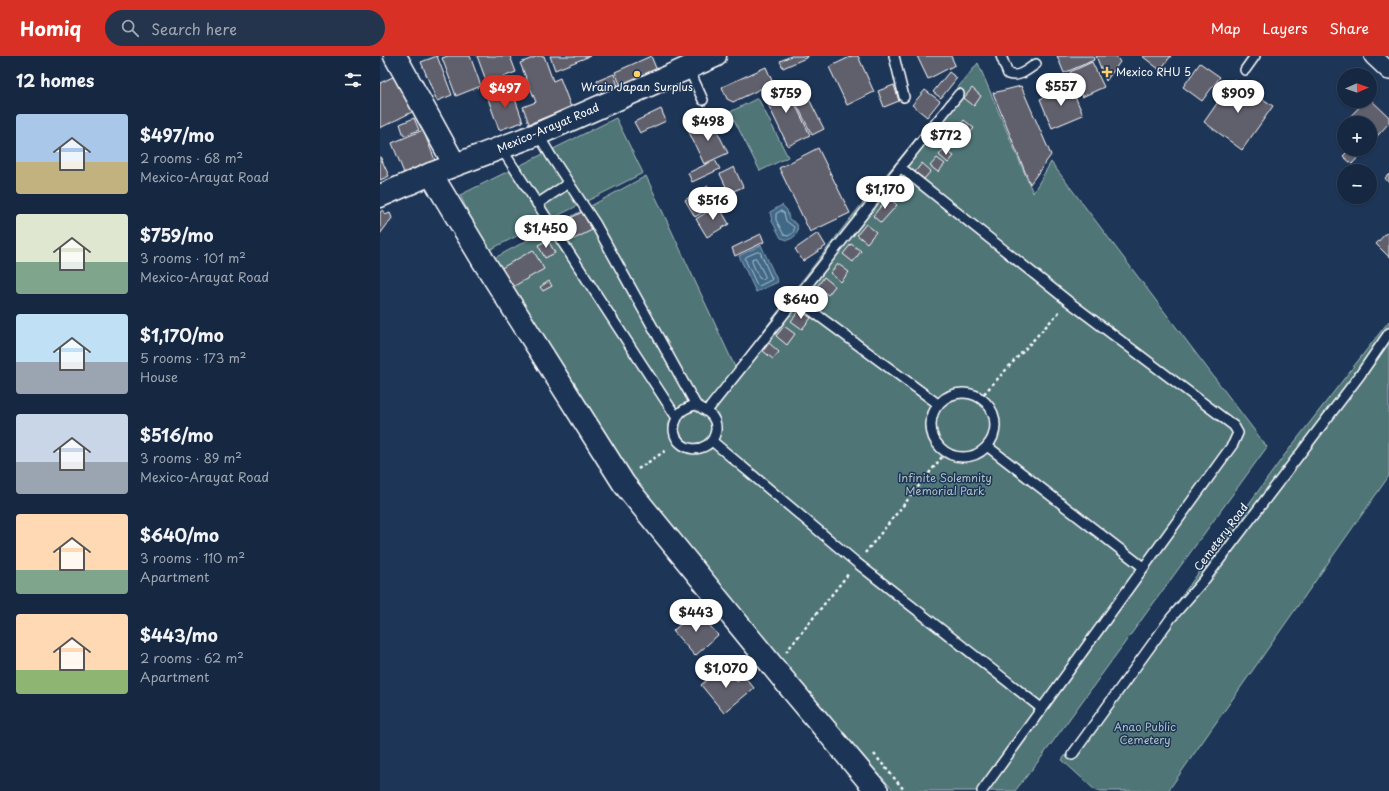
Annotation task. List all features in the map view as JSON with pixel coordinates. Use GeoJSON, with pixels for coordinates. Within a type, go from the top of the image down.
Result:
{"type":"FeatureCollection","features":[{"type":"Feature","properties":{"kind":"street"},"geometry":{"type":"LineString","coordinates":[[395,56],[455,165]]}},
{"type":"Feature","properties":{"kind":"street","name":"Mexico-Arayat Road"},"geometry":{"type":"LineString","coordinates":[[380,196],[431,174],[538,134],[715,56]]}},
{"type":"Feature","properties":{"kind":"street"},"geometry":{"type":"LineString","coordinates":[[1373,56],[1389,71]]}},
{"type":"Feature","properties":{"kind":"street"},"geometry":{"type":"LineString","coordinates":[[431,174],[484,262],[624,484],[788,685],[877,791]]}},
{"type":"Feature","properties":{"kind":"lane"},"geometry":{"type":"LineString","coordinates":[[894,56],[904,97]]}},
{"type":"Feature","properties":{"kind":"lane"},"geometry":{"type":"LineString","coordinates":[[1000,56],[1008,74],[1013,76],[1018,76],[1036,64]]}},
{"type":"Feature","properties":{"kind":"lane"},"geometry":{"type":"LineString","coordinates":[[1245,70],[1255,56]]}},
{"type":"Feature","properties":{"kind":"lane"},"geometry":{"type":"LineString","coordinates":[[688,67],[703,100]]}},
{"type":"Feature","properties":{"kind":"lane"},"geometry":{"type":"LineString","coordinates":[[708,411],[959,94]]}},
{"type":"Feature","properties":{"kind":"lane"},"geometry":{"type":"LineString","coordinates":[[538,134],[595,223],[696,405],[708,411],[713,416],[716,423],[715,434],[712,441],[698,449],[687,448],[679,442],[674,432],[674,425],[680,412],[696,405]]}},
{"type":"Feature","properties":{"kind":"lane"},"geometry":{"type":"LineString","coordinates":[[501,148],[677,418]]}},
{"type":"Feature","properties":{"kind":"lane"},"geometry":{"type":"LineString","coordinates":[[900,167],[1068,301],[1234,426],[1238,433],[1233,444],[982,791]]}},
{"type":"Feature","properties":{"kind":"lane"},"geometry":{"type":"LineString","coordinates":[[537,204],[569,182]]}},
{"type":"Feature","properties":{"kind":"lane"},"geometry":{"type":"LineString","coordinates":[[797,300],[938,404]]}},
{"type":"Feature","properties":{"kind":"lane","name":"Cemetery Road"},"geometry":{"type":"LineString","coordinates":[[1072,755],[1170,618],[1205,579],[1360,375],[1389,333]]}},
{"type":"Feature","properties":{"kind":"lane"},"geometry":{"type":"LineString","coordinates":[[967,393],[980,398],[990,409],[995,424],[993,436],[987,446],[982,451],[966,457],[955,457],[940,449],[933,438],[931,431],[932,414],[938,404],[950,395],[967,393]]}},
{"type":"Feature","properties":{"kind":"lane"},"geometry":{"type":"LineString","coordinates":[[712,441],[857,563],[1041,708]]}},
{"type":"Feature","properties":{"kind":"lane"},"geometry":{"type":"LineString","coordinates":[[987,446],[1143,567]]}},
{"type":"Feature","properties":{"kind":"path"},"geometry":{"type":"LineString","coordinates":[[980,398],[1068,301]]}},
{"type":"Feature","properties":{"kind":"path"},"geometry":{"type":"LineString","coordinates":[[634,472],[679,442]]}},
{"type":"Feature","properties":{"kind":"path"},"geometry":{"type":"LineString","coordinates":[[781,646],[791,658]]}},
{"type":"Feature","properties":{"kind":"path"},"geometry":{"type":"LineString","coordinates":[[870,750],[905,791]]}},
{"type":"Feature","properties":{"kind":"green space","name":"Infinite Solemnity Memorial Park"},"geometry":{"type":"Polygon","coordinates":[[[978,63],[1033,193],[1051,162],[1267,447],[1041,758],[1015,791],[894,791],[634,492],[489,261],[646,176],[735,367],[853,215],[978,63]]]}},
{"type":"Feature","properties":{"kind":"green space"},"geometry":{"type":"Polygon","coordinates":[[[758,98],[788,157],[760,171],[730,112],[758,98]]]}},
{"type":"Feature","properties":{"kind":"green space"},"geometry":{"type":"Polygon","coordinates":[[[616,118],[643,173],[487,251],[460,195],[616,118]]]}},
{"type":"Feature","properties":{"kind":"green space","name":"Anao Public Cemetery"},"geometry":{"type":"Polygon","coordinates":[[[1389,321],[1389,476],[1168,791],[1096,791],[1062,760],[1283,457],[1389,321]]]}},
{"type":"Feature","properties":{"kind":"water"},"geometry":{"type":"Polygon","coordinates":[[[782,205],[787,210],[789,219],[797,224],[798,230],[796,234],[793,238],[788,240],[781,238],[772,221],[770,212],[782,205]]]}},
{"type":"Feature","properties":{"kind":"water"},"geometry":{"type":"Polygon","coordinates":[[[761,245],[778,282],[756,292],[739,256],[761,245]]]}},
{"type":"Feature","properties":{"kind":"building"},"geometry":{"type":"Polygon","coordinates":[[[437,56],[452,95],[437,101],[421,62],[437,56]]]}},
{"type":"Feature","properties":{"kind":"building"},"geometry":{"type":"Polygon","coordinates":[[[448,56],[470,56],[481,86],[456,96],[442,58],[448,56]]]}},
{"type":"Feature","properties":{"kind":"building"},"geometry":{"type":"Polygon","coordinates":[[[477,56],[510,56],[516,72],[487,83],[477,56]]]}},
{"type":"Feature","properties":{"kind":"building"},"geometry":{"type":"Polygon","coordinates":[[[538,56],[544,56],[553,81],[560,78],[571,107],[529,124],[523,107],[536,102],[520,63],[538,56]]]}},
{"type":"Feature","properties":{"kind":"building"},"geometry":{"type":"Polygon","coordinates":[[[550,56],[590,56],[555,70],[550,56]]]}},
{"type":"Feature","properties":{"kind":"building"},"geometry":{"type":"Polygon","coordinates":[[[651,56],[658,73],[622,89],[615,72],[651,56]]]}},
{"type":"Feature","properties":{"kind":"building"},"geometry":{"type":"Polygon","coordinates":[[[791,56],[808,57],[783,68],[780,61],[791,56]]]}},
{"type":"Feature","properties":{"kind":"building"},"geometry":{"type":"Polygon","coordinates":[[[852,56],[858,56],[874,92],[847,105],[829,67],[852,56]]]}},
{"type":"Feature","properties":{"kind":"building"},"geometry":{"type":"Polygon","coordinates":[[[917,56],[951,56],[955,65],[928,79],[917,56]]]}},
{"type":"Feature","properties":{"kind":"building"},"geometry":{"type":"Polygon","coordinates":[[[1057,56],[1093,56],[1094,60],[1064,73],[1057,56]]]}},
{"type":"Feature","properties":{"kind":"building","name":"Mexico RHU 5"},"geometry":{"type":"Polygon","coordinates":[[[1096,56],[1116,56],[1120,62],[1106,81],[1096,56]]]}},
{"type":"Feature","properties":{"kind":"building"},"geometry":{"type":"Polygon","coordinates":[[[1142,56],[1171,56],[1160,70],[1142,56]]]}},
{"type":"Feature","properties":{"kind":"building"},"geometry":{"type":"Polygon","coordinates":[[[1092,62],[1104,87],[1082,97],[1070,72],[1092,62]]]}},
{"type":"Feature","properties":{"kind":"building"},"geometry":{"type":"Polygon","coordinates":[[[1200,63],[1220,77],[1202,101],[1183,87],[1200,63]]]}},
{"type":"Feature","properties":{"kind":"building"},"geometry":{"type":"Polygon","coordinates":[[[766,67],[773,83],[733,102],[727,99],[722,87],[766,67]]]}},
{"type":"Feature","properties":{"kind":"building"},"geometry":{"type":"Polygon","coordinates":[[[949,72],[957,78],[941,98],[933,92],[949,72]]]}},
{"type":"Feature","properties":{"kind":"building"},"geometry":{"type":"Polygon","coordinates":[[[614,74],[619,89],[602,95],[597,81],[614,74]]]}},
{"type":"Feature","properties":{"kind":"building"},"geometry":{"type":"Polygon","coordinates":[[[397,75],[414,111],[380,128],[380,83],[397,75]]]}},
{"type":"Feature","properties":{"kind":"building"},"geometry":{"type":"Polygon","coordinates":[[[1234,79],[1273,106],[1242,150],[1204,122],[1234,79]]]}},
{"type":"Feature","properties":{"kind":"building"},"geometry":{"type":"Polygon","coordinates":[[[785,83],[810,135],[788,146],[763,94],[785,83]]]}},
{"type":"Feature","properties":{"kind":"building"},"geometry":{"type":"Polygon","coordinates":[[[894,85],[899,101],[884,107],[878,91],[894,85]]]}},
{"type":"Feature","properties":{"kind":"building"},"geometry":{"type":"Polygon","coordinates":[[[1021,86],[1051,155],[1030,184],[993,93],[1021,86]]]}},
{"type":"Feature","properties":{"kind":"building"},"geometry":{"type":"Polygon","coordinates":[[[511,87],[523,122],[499,130],[487,96],[511,87]]]}},
{"type":"Feature","properties":{"kind":"building"},"geometry":{"type":"Polygon","coordinates":[[[1071,87],[1083,115],[1052,128],[1040,99],[1071,87]]]}},
{"type":"Feature","properties":{"kind":"building"},"geometry":{"type":"Polygon","coordinates":[[[972,88],[981,96],[974,106],[964,98],[972,88]]]}},
{"type":"Feature","properties":{"kind":"building"},"geometry":{"type":"Polygon","coordinates":[[[925,90],[940,101],[927,117],[912,105],[925,90]]]}},
{"type":"Feature","properties":{"kind":"building"},"geometry":{"type":"Polygon","coordinates":[[[809,99],[824,129],[812,135],[797,105],[809,99]]]}},
{"type":"Feature","properties":{"kind":"building"},"geometry":{"type":"Polygon","coordinates":[[[1377,106],[1389,117],[1389,123],[1377,136],[1377,116],[1351,116],[1358,108],[1377,108],[1377,106]]]}},
{"type":"Feature","properties":{"kind":"building"},"geometry":{"type":"Polygon","coordinates":[[[661,109],[666,121],[640,133],[634,122],[661,109]]]}},
{"type":"Feature","properties":{"kind":"building"},"geometry":{"type":"Polygon","coordinates":[[[414,118],[419,130],[404,136],[400,124],[414,118]]]}},
{"type":"Feature","properties":{"kind":"building"},"geometry":{"type":"Polygon","coordinates":[[[711,119],[728,153],[704,164],[688,130],[711,119]]]}},
{"type":"Feature","properties":{"kind":"building"},"geometry":{"type":"Polygon","coordinates":[[[964,120],[974,128],[967,137],[957,129],[964,120]]]}},
{"type":"Feature","properties":{"kind":"building"},"geometry":{"type":"Polygon","coordinates":[[[423,130],[435,160],[404,173],[392,143],[423,130]]]}},
{"type":"Feature","properties":{"kind":"building"},"geometry":{"type":"Polygon","coordinates":[[[950,133],[960,141],[955,148],[945,140],[950,133]]]}},
{"type":"Feature","properties":{"kind":"building"},"geometry":{"type":"Polygon","coordinates":[[[818,148],[850,213],[810,232],[779,168],[818,148]]]}},
{"type":"Feature","properties":{"kind":"building"},"geometry":{"type":"Polygon","coordinates":[[[944,149],[954,156],[948,163],[939,155],[944,149]]]}},
{"type":"Feature","properties":{"kind":"building"},"geometry":{"type":"Polygon","coordinates":[[[380,156],[389,176],[380,180],[380,156]]]}},
{"type":"Feature","properties":{"kind":"building"},"geometry":{"type":"Polygon","coordinates":[[[1343,156],[1359,156],[1352,164],[1343,156]]]}},
{"type":"Feature","properties":{"kind":"building"},"geometry":{"type":"Polygon","coordinates":[[[937,158],[945,164],[938,172],[930,166],[937,158]]]}},
{"type":"Feature","properties":{"kind":"building"},"geometry":{"type":"Polygon","coordinates":[[[715,160],[720,169],[692,182],[688,173],[715,160]]]}},
{"type":"Feature","properties":{"kind":"building"},"geometry":{"type":"Polygon","coordinates":[[[922,163],[931,171],[924,179],[915,172],[922,163]]]}},
{"type":"Feature","properties":{"kind":"building"},"geometry":{"type":"Polygon","coordinates":[[[734,167],[743,187],[729,193],[720,174],[734,167]]]}},
{"type":"Feature","properties":{"kind":"building"},"geometry":{"type":"Polygon","coordinates":[[[1389,174],[1389,183],[1385,178],[1389,174]]]}},
{"type":"Feature","properties":{"kind":"building"},"geometry":{"type":"Polygon","coordinates":[[[708,186],[718,203],[695,217],[685,200],[708,186]]]}},
{"type":"Feature","properties":{"kind":"building"},"geometry":{"type":"Polygon","coordinates":[[[888,197],[897,205],[881,223],[873,216],[888,197]]]}},
{"type":"Feature","properties":{"kind":"building"},"geometry":{"type":"Polygon","coordinates":[[[718,205],[729,224],[707,237],[696,219],[718,205]]]}},
{"type":"Feature","properties":{"kind":"building"},"geometry":{"type":"Polygon","coordinates":[[[383,210],[385,215],[390,213],[392,218],[380,234],[380,212],[383,210]]]}},
{"type":"Feature","properties":{"kind":"building"},"geometry":{"type":"Polygon","coordinates":[[[582,212],[592,230],[572,240],[563,222],[582,212]]]}},
{"type":"Feature","properties":{"kind":"building"},"geometry":{"type":"Polygon","coordinates":[[[866,224],[876,232],[867,243],[857,235],[866,224]]]}},
{"type":"Feature","properties":{"kind":"building"},"geometry":{"type":"Polygon","coordinates":[[[818,233],[826,246],[803,261],[795,249],[818,233]]]}},
{"type":"Feature","properties":{"kind":"building"},"geometry":{"type":"Polygon","coordinates":[[[1386,233],[1389,236],[1389,257],[1376,244],[1386,233]]]}},
{"type":"Feature","properties":{"kind":"building"},"geometry":{"type":"Polygon","coordinates":[[[761,234],[764,242],[735,256],[732,248],[761,234]]]}},
{"type":"Feature","properties":{"kind":"building"},"geometry":{"type":"Polygon","coordinates":[[[548,240],[555,253],[545,258],[538,245],[548,240]]]}},
{"type":"Feature","properties":{"kind":"building"},"geometry":{"type":"Polygon","coordinates":[[[851,244],[861,251],[853,262],[843,254],[851,244]]]}},
{"type":"Feature","properties":{"kind":"building"},"geometry":{"type":"Polygon","coordinates":[[[533,250],[544,269],[509,289],[498,270],[533,250]]]}},
{"type":"Feature","properties":{"kind":"building"},"geometry":{"type":"Polygon","coordinates":[[[838,264],[849,272],[841,282],[830,273],[838,264]]]}},
{"type":"Feature","properties":{"kind":"building"},"geometry":{"type":"Polygon","coordinates":[[[824,277],[835,286],[828,295],[817,287],[824,277]]]}},
{"type":"Feature","properties":{"kind":"building"},"geometry":{"type":"Polygon","coordinates":[[[549,281],[552,286],[543,291],[540,287],[549,281]]]}},
{"type":"Feature","properties":{"kind":"building"},"geometry":{"type":"Polygon","coordinates":[[[800,310],[811,318],[802,329],[791,321],[800,310]]]}},
{"type":"Feature","properties":{"kind":"building"},"geometry":{"type":"Polygon","coordinates":[[[784,326],[795,334],[787,345],[776,336],[784,326]]]}},
{"type":"Feature","properties":{"kind":"building"},"geometry":{"type":"Polygon","coordinates":[[[769,343],[779,352],[773,359],[763,351],[769,343]]]}},
{"type":"Feature","properties":{"kind":"building"},"geometry":{"type":"Polygon","coordinates":[[[696,610],[718,635],[695,656],[673,631],[696,610]]]}},
{"type":"Feature","properties":{"kind":"building"},"geometry":{"type":"Polygon","coordinates":[[[724,665],[737,681],[744,676],[754,688],[724,713],[701,685],[724,665]]]}},
{"type":"Feature","properties":{"kind":"place","name":"Mexico RHU 5"},"geometry":{"type":"Point","coordinates":[1107,72]}},
{"type":"Feature","properties":{"kind":"place","name":"Wrain Japan Surplus"},"geometry":{"type":"Point","coordinates":[637,74]}}]}
